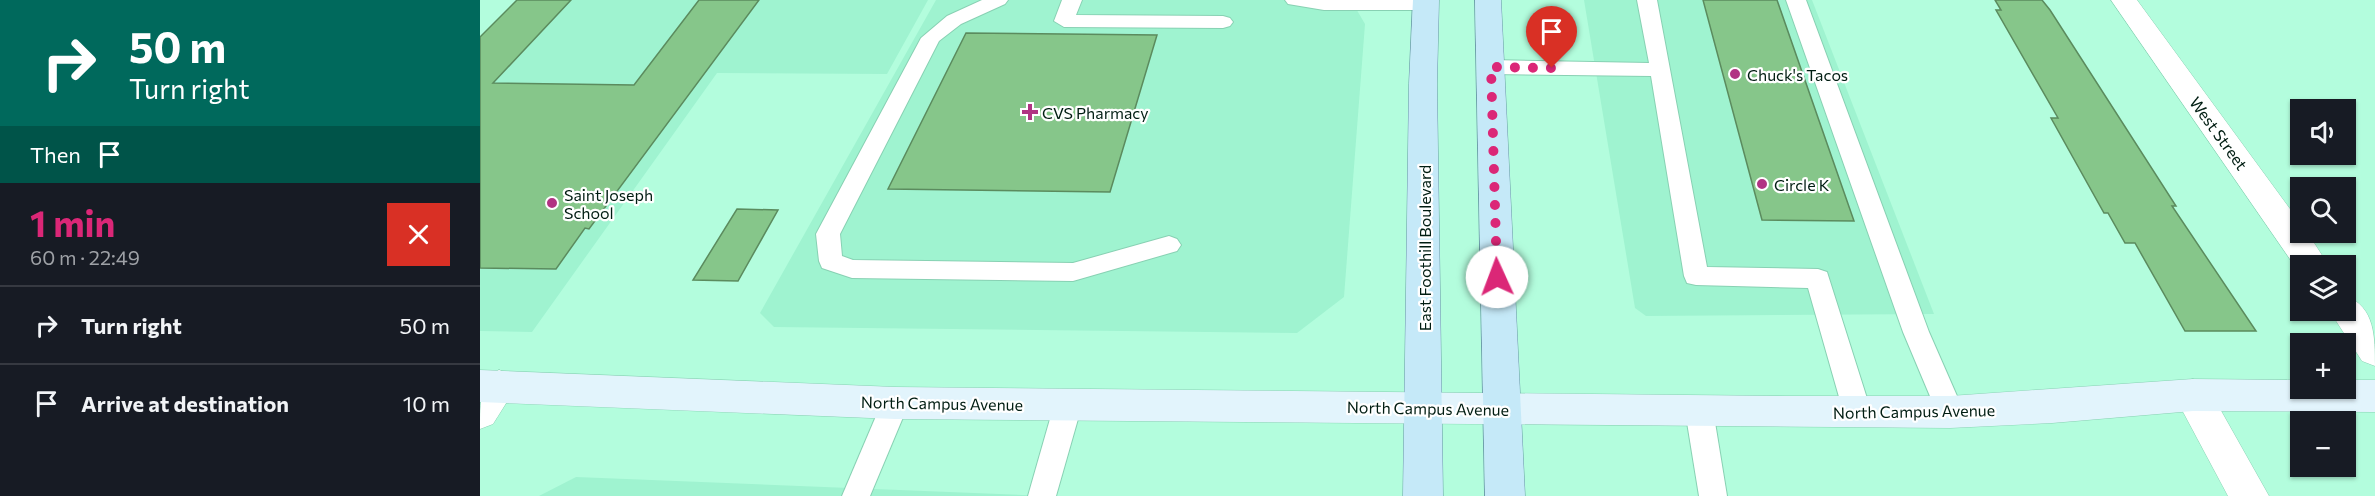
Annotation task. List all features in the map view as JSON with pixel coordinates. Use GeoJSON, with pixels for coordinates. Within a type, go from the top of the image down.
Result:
{"type":"FeatureCollection","features":[{"type":"Feature","properties":{"kind":"main road"},"geometry":{"type":"LineString","coordinates":[[1488,0],[1503,409],[1504,496]]}},
{"type":"Feature","properties":{"kind":"main road","name":"East Foothill Boulevard"},"geometry":{"type":"LineString","coordinates":[[1423,496],[1423,84],[1426,2]]}},
{"type":"Feature","properties":{"kind":"main road","name":"North Campus Avenue"},"geometry":{"type":"LineString","coordinates":[[486,395],[895,403],[1950,412],[2052,407],[2193,395],[2375,396]]}},
{"type":"Feature","properties":{"kind":"street","name":"West Street"},"geometry":{"type":"LineString","coordinates":[[2124,0],[2305,255]]}},
{"type":"Feature","properties":{"kind":"street"},"geometry":{"type":"LineString","coordinates":[[2354,321],[2375,351]]}},
{"type":"Feature","properties":{"kind":"street"},"geometry":{"type":"LineString","coordinates":[[2193,395],[2249,496]]}},
{"type":"Feature","properties":{"kind":"lane"},"geometry":{"type":"LineString","coordinates":[[998,0],[954,20],[931,38],[828,234],[831,261],[852,269],[1073,272],[1169,245]]}},
{"type":"Feature","properties":{"kind":"lane"},"geometry":{"type":"LineString","coordinates":[[1072,0],[1064,21],[1223,22]]}},
{"type":"Feature","properties":{"kind":"lane"},"geometry":{"type":"LineString","coordinates":[[1295,0],[1426,2]]}},
{"type":"Feature","properties":{"kind":"lane"},"geometry":{"type":"LineString","coordinates":[[1647,0],[1696,276],[1818,279],[1857,411]]}},
{"type":"Feature","properties":{"kind":"lane"},"geometry":{"type":"LineString","coordinates":[[1796,0],[1916,332],[1950,412]]}},
{"type":"Feature","properties":{"kind":"lane"},"geometry":{"type":"LineString","coordinates":[[1491,67],[1660,70]]}},
{"type":"Feature","properties":{"kind":"lane"},"geometry":{"type":"LineString","coordinates":[[856,496],[895,403]]}},
{"type":"Feature","properties":{"kind":"lane"},"geometry":{"type":"LineString","coordinates":[[1042,496],[1068,405]]}},
{"type":"Feature","properties":{"kind":"lane"},"geometry":{"type":"LineString","coordinates":[[1699,410],[1713,496]]}},
{"type":"Feature","properties":{"kind":"shaded area","name":"Saint Joseph School"},"geometry":{"type":"Polygon","coordinates":[[[517,0],[928,0],[887,74],[717,73],[532,332],[480,331],[480,55],[524,8],[509,8],[517,0]]]}},
{"type":"Feature","properties":{"kind":"shaded area"},"geometry":{"type":"Polygon","coordinates":[[[936,0],[1351,0],[1365,24],[1344,297],[1297,333],[774,327],[760,313],[936,0]]]}},
{"type":"Feature","properties":{"kind":"shaded area"},"geometry":{"type":"Polygon","coordinates":[[[1584,0],[1812,0],[1934,314],[1646,316],[1635,308],[1584,0]]]}},
{"type":"Feature","properties":{"kind":"shaded area"},"geometry":{"type":"Polygon","coordinates":[[[576,477],[1050,496],[539,496],[576,477]]]}},
{"type":"Feature","properties":{"kind":"building"},"geometry":{"type":"Polygon","coordinates":[[[517,0],[571,0],[493,83],[634,85],[699,0],[759,0],[589,229],[585,228],[556,269],[480,268],[480,37],[517,0]]]}},
{"type":"Feature","properties":{"kind":"building"},"geometry":{"type":"Polygon","coordinates":[[[1703,0],[1777,0],[1854,221],[1762,220],[1703,0]]]}},
{"type":"Feature","properties":{"kind":"building"},"geometry":{"type":"Polygon","coordinates":[[[1995,0],[2042,0],[2050,10],[2176,206],[2172,206],[2256,331],[2185,331],[2135,243],[2125,243],[2108,213],[2104,213],[2051,118],[2058,118],[1996,10],[2001,10],[1995,0]]]}},
{"type":"Feature","properties":{"kind":"building","name":"CVS Pharmacy"},"geometry":{"type":"Polygon","coordinates":[[[966,33],[1157,35],[1110,192],[888,189],[966,33]]]}},
{"type":"Feature","properties":{"kind":"building"},"geometry":{"type":"Polygon","coordinates":[[[737,209],[778,210],[738,281],[693,280],[737,209]]]}},
{"type":"Feature","properties":{"kind":"place","name":"Chuck's Tacos"},"geometry":{"type":"Point","coordinates":[1735,74]}},
{"type":"Feature","properties":{"kind":"place","name":"CVS Pharmacy"},"geometry":{"type":"Point","coordinates":[1030,112]}},
{"type":"Feature","properties":{"kind":"place","name":"Circle K"},"geometry":{"type":"Point","coordinates":[1762,184]}},
{"type":"Feature","properties":{"kind":"place","name":"Saint Joseph School"},"geometry":{"type":"Point","coordinates":[552,203]}},
{"type":"Feature","properties":{"kind":"route"},"geometry":{"type":"LineString","coordinates":[[1497,277],[1491,67],[1552,68]]}}]}
